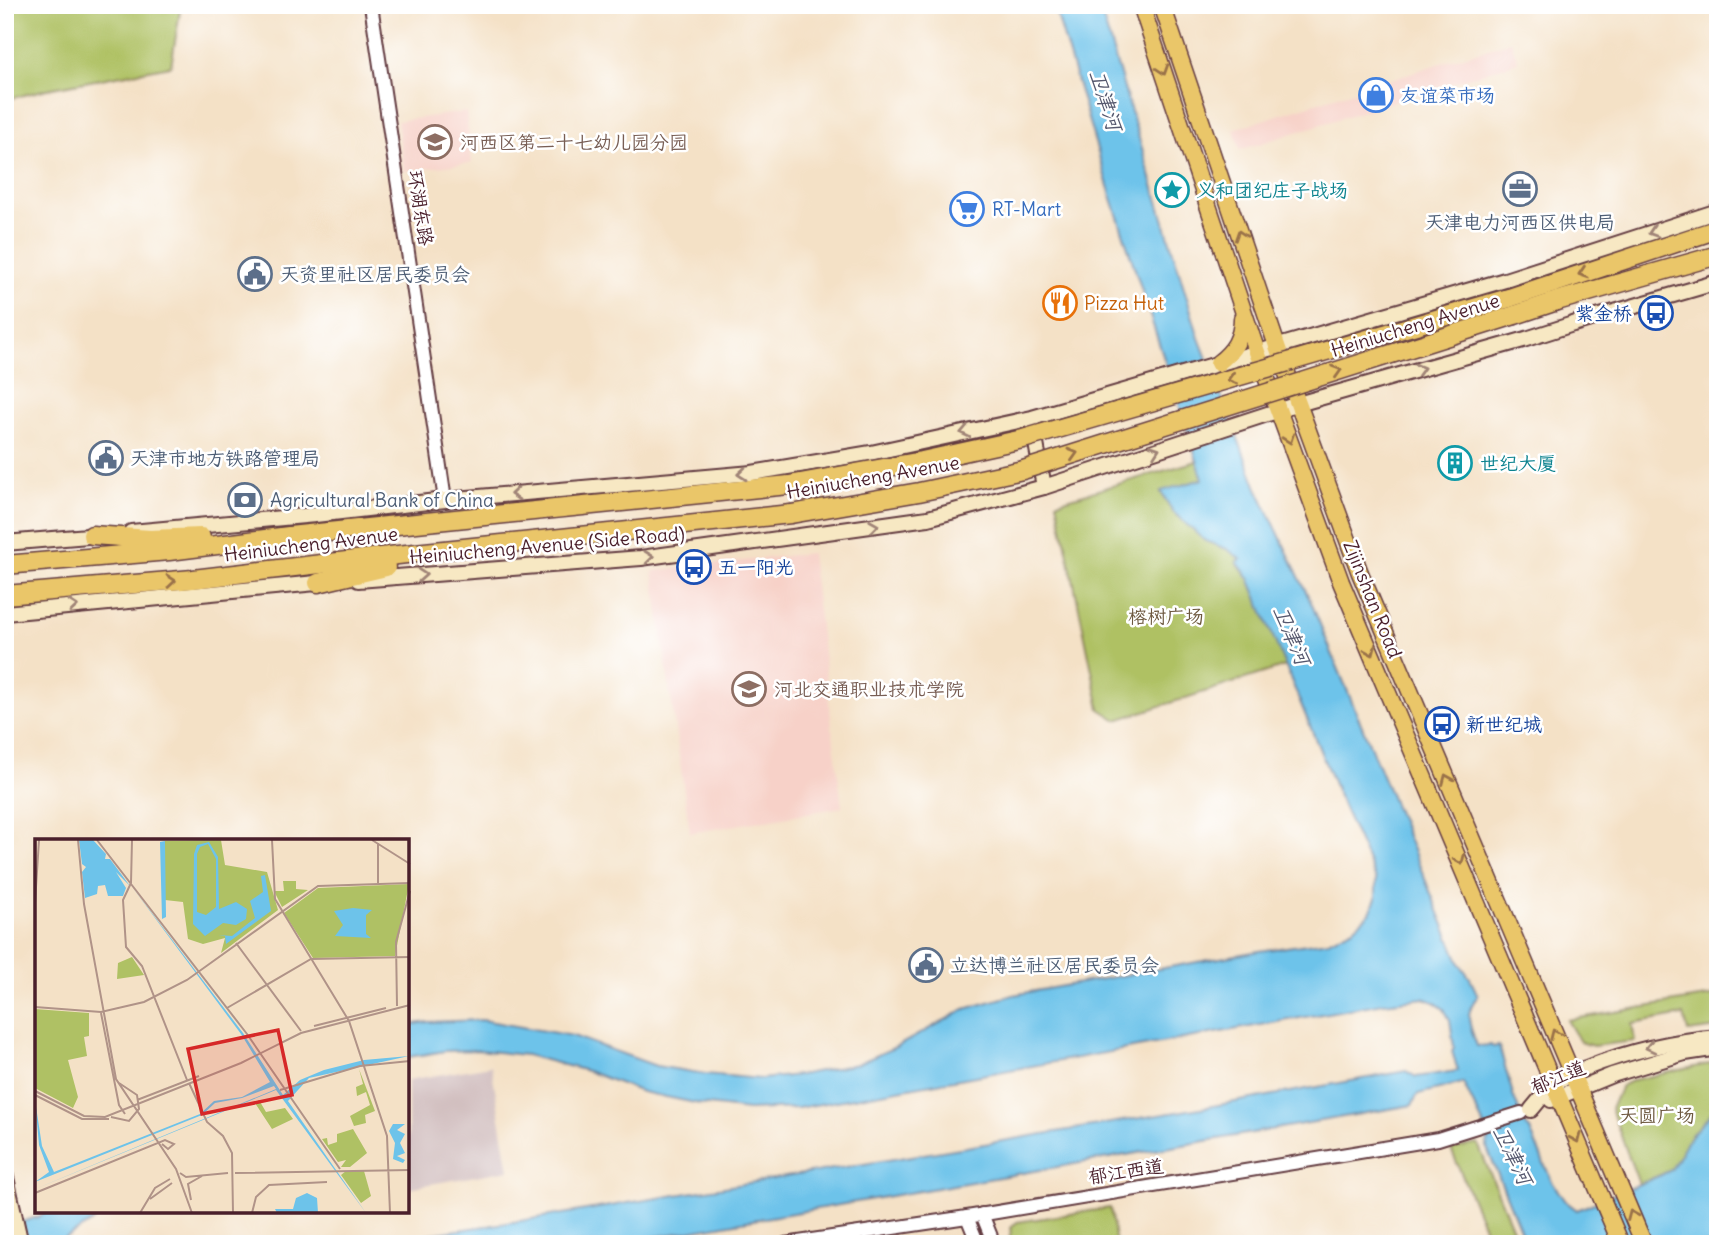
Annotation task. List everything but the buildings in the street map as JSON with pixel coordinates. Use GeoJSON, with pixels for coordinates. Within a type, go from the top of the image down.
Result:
{"type":"FeatureCollection","features":[{"type":"Feature","properties":{"kind":"highway","name":"Heiniucheng Avenue"},"geometry":{"type":"LineString","coordinates":[[5,565],[169,551],[289,536],[789,485],[922,461],[1023,439],[1510,298],[1718,229]]}},
{"type":"Feature","properties":{"kind":"highway","name":"Heiniucheng Avenue"},"geometry":{"type":"LineString","coordinates":[[5,595],[193,579],[485,545],[791,514],[919,492],[1023,470],[1557,301],[1718,255]]}},
{"type":"Feature","properties":{"kind":"highway"},"geometry":{"type":"LineString","coordinates":[[92,535],[150,539],[243,534],[289,536]]}},
{"type":"Feature","properties":{"kind":"highway"},"geometry":{"type":"LineString","coordinates":[[318,583],[367,570],[443,557],[485,545]]}},
{"type":"Feature","properties":{"kind":"main road","name":"Zijinshan Road"},"geometry":{"type":"LineString","coordinates":[[1141,5],[1241,305],[1298,404],[1360,573],[1644,1244]]}},
{"type":"Feature","properties":{"kind":"main road","name":"Zijinshan Road"},"geometry":{"type":"LineString","coordinates":[[1162,5],[1261,300],[1268,349],[1269,383],[1341,582],[1622,1244]]}},
{"type":"Feature","properties":{"kind":"main road","name":"Heiniucheng Avenue"},"geometry":{"type":"LineString","coordinates":[[92,535],[751,473],[871,453],[1032,418],[1505,279],[1718,211]]}},
{"type":"Feature","properties":{"kind":"main road"},"geometry":{"type":"LineString","coordinates":[[1032,418],[1044,487],[1298,404],[1718,282]]}},
{"type":"Feature","properties":{"kind":"main road"},"geometry":{"type":"LineString","coordinates":[[1218,363],[1234,348],[1240,337],[1241,305]]}},
{"type":"Feature","properties":{"kind":"main road"},"geometry":{"type":"LineString","coordinates":[[1238,423],[1252,414],[1259,405],[1269,383]]}},
{"type":"Feature","properties":{"kind":"main road","name":"Heiniucheng Avenue (Side Road)"},"geometry":{"type":"LineString","coordinates":[[5,613],[318,583],[692,552],[928,518],[1044,487]]}},
{"type":"Feature","properties":{"kind":"main road"},"geometry":{"type":"LineString","coordinates":[[5,543],[92,535]]}},
{"type":"Feature","properties":{"kind":"main road","name":"郁江道"},"geometry":{"type":"LineString","coordinates":[[1556,1091],[1607,1060],[1637,1050],[1718,1037]]}},
{"type":"Feature","properties":{"kind":"main road","name":"郁江道"},"geometry":{"type":"LineString","coordinates":[[1576,1081],[1612,1074],[1685,1053],[1718,1048]]}},
{"type":"Feature","properties":{"kind":"main road"},"geometry":{"type":"LineString","coordinates":[[5,1173],[21,1244]]}},
{"type":"Feature","properties":{"kind":"street","name":"环湖东路"},"geometry":{"type":"LineString","coordinates":[[370,5],[445,500]]}},
{"type":"Feature","properties":{"kind":"street","name":"郁江西道"},"geometry":{"type":"LineString","coordinates":[[785,1244],[967,1217],[1438,1139],[1521,1113]]}},
{"type":"Feature","properties":{"kind":"street"},"geometry":{"type":"LineString","coordinates":[[982,1214],[994,1244]]}},
{"type":"Feature","properties":{"kind":"street"},"geometry":{"type":"LineString","coordinates":[[967,1217],[978,1244]]}},
{"type":"Feature","properties":{"kind":"shaded area","name":"友谊菜市场"},"geometry":{"type":"Polygon","coordinates":[[[1511,41],[1518,62],[1240,150],[1234,129],[1511,41]]]}},
{"type":"Feature","properties":{"kind":"shaded area","name":"河西区第二十七幼儿园分园"},"geometry":{"type":"Polygon","coordinates":[[[466,112],[472,163],[404,171],[397,121],[466,112]]]}},
{"type":"Feature","properties":{"kind":"shaded area","name":"河北交通职业技术学院"},"geometry":{"type":"Polygon","coordinates":[[[811,553],[842,807],[690,833],[653,571],[811,553]]]}},
{"type":"Feature","properties":{"kind":"shaded area"},"geometry":{"type":"Polygon","coordinates":[[[491,1066],[509,1170],[410,1188],[410,1080],[491,1066]]]}},
{"type":"Feature","properties":{"kind":"green space"},"geometry":{"type":"Polygon","coordinates":[[[5,5],[181,5],[171,66],[47,89],[5,100],[5,5]]]}},
{"type":"Feature","properties":{"kind":"green space","name":"榕树广场"},"geometry":{"type":"Polygon","coordinates":[[[1197,461],[1203,479],[1161,492],[1172,511],[1205,541],[1227,549],[1242,559],[1237,563],[1249,578],[1286,666],[1117,720],[1100,709],[1057,502],[1197,461]]]}},
{"type":"Feature","properties":{"kind":"green space"},"geometry":{"type":"Polygon","coordinates":[[[1718,995],[1718,1028],[1688,1032],[1684,1015],[1632,1024],[1635,1041],[1593,1046],[1580,1042],[1567,1020],[1718,995]]]}},
{"type":"Feature","properties":{"kind":"green space","name":"天圆广场"},"geometry":{"type":"Polygon","coordinates":[[[1718,1062],[1718,1106],[1690,1136],[1672,1170],[1639,1184],[1611,1109],[1621,1086],[1633,1080],[1718,1062]]]}},
{"type":"Feature","properties":{"kind":"green space"},"geometry":{"type":"Polygon","coordinates":[[[1478,1144],[1519,1244],[1491,1244],[1451,1149],[1478,1144]]]}},
{"type":"Feature","properties":{"kind":"green space"},"geometry":{"type":"Polygon","coordinates":[[[1110,1208],[1116,1244],[1009,1244],[1011,1228],[1017,1222],[1110,1208]]]}},
{"type":"Feature","properties":{"kind":"water","name":"卫津河"},"geometry":{"type":"Polygon","coordinates":[[[1054,5],[1099,5],[1199,338],[1257,488],[1310,600],[1460,964],[1478,996],[1469,1015],[1477,1046],[1499,1046],[1514,1098],[1551,1180],[1564,1200],[1577,1210],[1671,1170],[1690,1136],[1718,1106],[1718,1244],[1526,1244],[1487,1148],[1488,1134],[1463,1083],[1418,1094],[1412,1105],[667,1235],[604,1244],[363,1244],[520,1221],[1213,1106],[1406,1071],[1416,1077],[1458,1071],[1452,1051],[1454,1047],[1450,1020],[1444,1009],[1424,998],[1383,1003],[798,1108],[748,1110],[700,1104],[642,1092],[587,1071],[526,1055],[478,1050],[445,1051],[410,1057],[410,1025],[482,1020],[573,1036],[656,1066],[761,1079],[799,1075],[857,1064],[898,1046],[965,1009],[1013,995],[1328,941],[1354,928],[1370,913],[1376,898],[1376,879],[1249,578],[1237,562],[1241,559],[1227,549],[1205,541],[1172,511],[1161,491],[1203,479],[1108,186],[1054,5]]]}},
{"type":"Feature","properties":{"kind":"water"},"geometry":{"type":"Polygon","coordinates":[[[43,1214],[101,1214],[55,1244],[5,1244],[5,1227],[43,1214]]]}},
{"type":"Feature","properties":{"kind":"place","name":"友谊菜市场"},"geometry":{"type":"Point","coordinates":[1376,95]}},
{"type":"Feature","properties":{"kind":"place","name":"河西区第二十七幼儿园分园"},"geometry":{"type":"Point","coordinates":[435,142]}},
{"type":"Feature","properties":{"kind":"place","name":"天津电力河西区供电局"},"geometry":{"type":"Point","coordinates":[1520,189]}},
{"type":"Feature","properties":{"kind":"place","name":"义和团纪庄子战场"},"geometry":{"type":"Point","coordinates":[1172,190]}},
{"type":"Feature","properties":{"kind":"place","name":"RT-Mart"},"geometry":{"type":"Point","coordinates":[967,209]}},
{"type":"Feature","properties":{"kind":"place","name":"天资里社区居民委员会"},"geometry":{"type":"Point","coordinates":[255,274]}},
{"type":"Feature","properties":{"kind":"place","name":"Pizza Hut"},"geometry":{"type":"Point","coordinates":[1060,303]}},
{"type":"Feature","properties":{"kind":"place","name":"紫金桥"},"geometry":{"type":"Point","coordinates":[1656,313]}},
{"type":"Feature","properties":{"kind":"place","name":"天津市地方铁路管理局"},"geometry":{"type":"Point","coordinates":[106,458]}},
{"type":"Feature","properties":{"kind":"place","name":"世纪大厦"},"geometry":{"type":"Point","coordinates":[1455,463]}},
{"type":"Feature","properties":{"kind":"place","name":"Agricultural Bank of China"},"geometry":{"type":"Point","coordinates":[245,500]}},
{"type":"Feature","properties":{"kind":"place","name":"五一阳光"},"geometry":{"type":"Point","coordinates":[694,567]}},
{"type":"Feature","properties":{"kind":"place","name":"河北交通职业技术学院"},"geometry":{"type":"Point","coordinates":[749,689]}},
{"type":"Feature","properties":{"kind":"place","name":"新世纪城"},"geometry":{"type":"Point","coordinates":[1442,724]}},
{"type":"Feature","properties":{"kind":"place","name":"立达博兰社区居民委员会"},"geometry":{"type":"Point","coordinates":[926,965]}}]}
